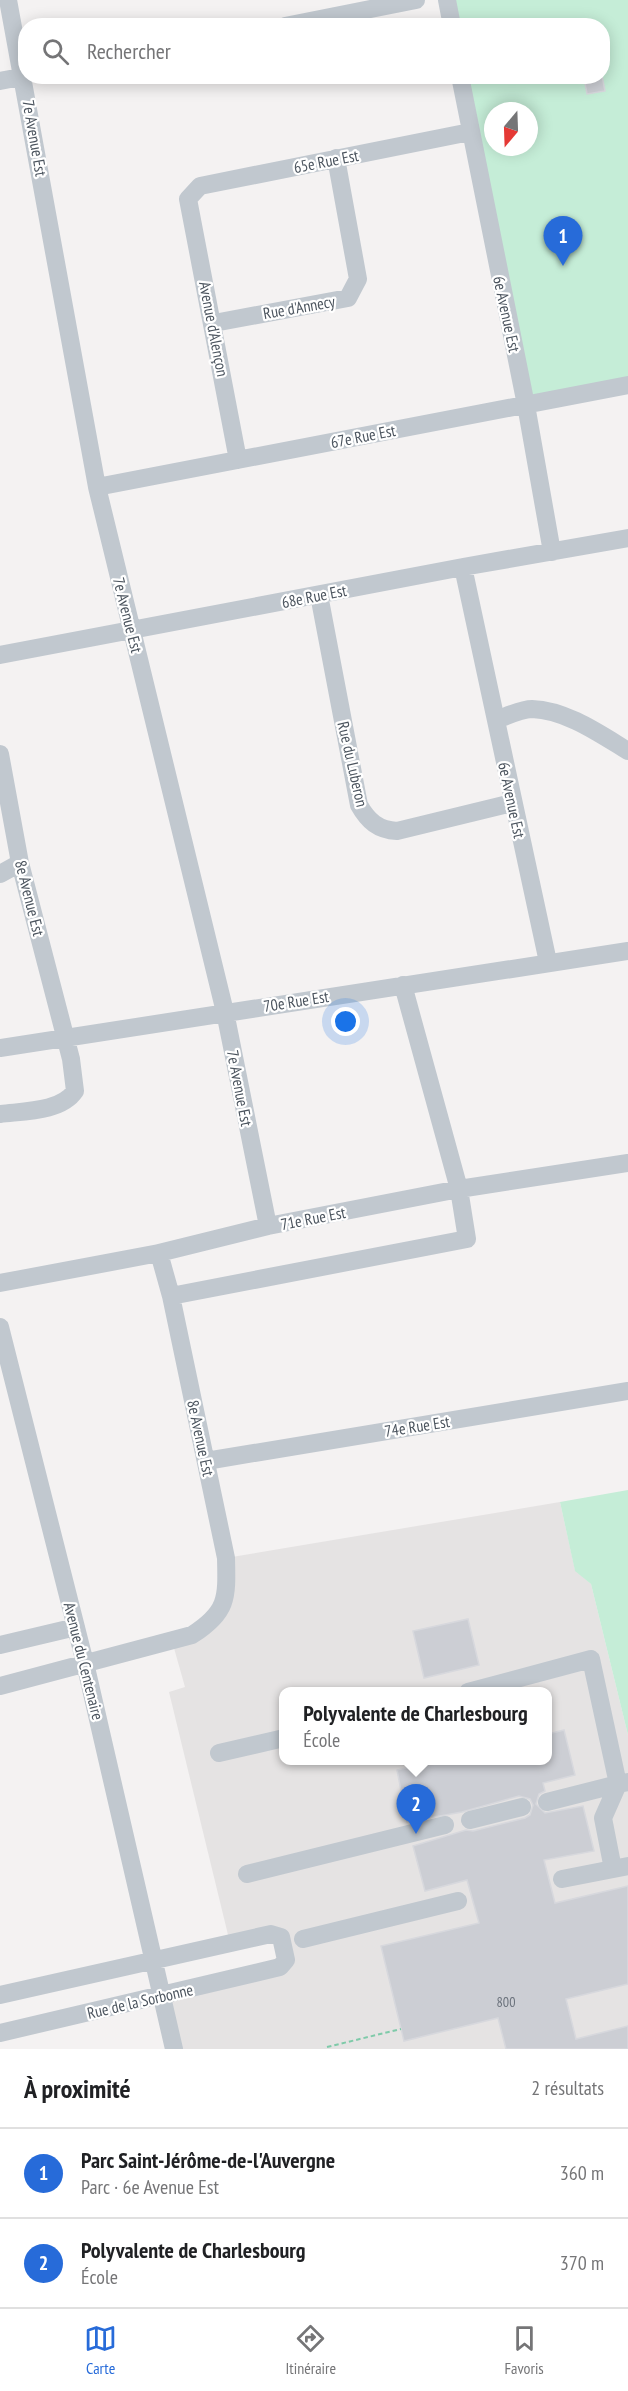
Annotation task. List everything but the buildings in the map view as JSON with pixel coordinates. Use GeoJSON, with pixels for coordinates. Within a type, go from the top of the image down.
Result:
{"type":"FeatureCollection","features":[{"type":"Feature","properties":{"kind":"street","name":"7e Avenue Est"},"geometry":{"type":"LineString","coordinates":[[8,0],[18,45]]}},
{"type":"Feature","properties":{"kind":"street"},"geometry":{"type":"LineString","coordinates":[[325,18],[416,0]]}},
{"type":"Feature","properties":{"kind":"street"},"geometry":{"type":"LineString","coordinates":[[447,0],[450,18]]}},
{"type":"Feature","properties":{"kind":"street"},"geometry":{"type":"LineString","coordinates":[[0,81],[18,77]]}},
{"type":"Feature","properties":{"kind":"street","name":"7e Avenue Est"},"geometry":{"type":"LineString","coordinates":[[26,84],[97,487],[225,1012],[268,1226]]}},
{"type":"Feature","properties":{"kind":"street","name":"6e Avenue Est"},"geometry":{"type":"LineString","coordinates":[[461,84],[526,405],[552,552]]}},
{"type":"Feature","properties":{"kind":"street","name":"65e Rue Est"},"geometry":{"type":"LineString","coordinates":[[188,199],[200,186],[470,132]]}},
{"type":"Feature","properties":{"kind":"street","name":"Rue d'Annecy"},"geometry":{"type":"LineString","coordinates":[[214,323],[348,298],[358,279],[336,158]]}},
{"type":"Feature","properties":{"kind":"street","name":"Avenue d'Alençon"},"geometry":{"type":"LineString","coordinates":[[188,199],[214,323],[238,460]]}},
{"type":"Feature","properties":{"kind":"street","name":"67e Rue Est"},"geometry":{"type":"LineString","coordinates":[[97,487],[628,385]]}},
{"type":"Feature","properties":{"kind":"street","name":"68e Rue Est"},"geometry":{"type":"LineString","coordinates":[[0,655],[628,538]]}},
{"type":"Feature","properties":{"kind":"street","name":"6e Avenue Est"},"geometry":{"type":"LineString","coordinates":[[463,567],[512,803],[549,962]]}},
{"type":"Feature","properties":{"kind":"street","name":"Rue du Luberon"},"geometry":{"type":"LineString","coordinates":[[319,595],[359,805],[366,818],[384,831],[397,831],[512,803]]}},
{"type":"Feature","properties":{"kind":"street"},"geometry":{"type":"LineString","coordinates":[[496,720],[530,709],[549,712],[584,726],[628,751]]}},
{"type":"Feature","properties":{"kind":"street","name":"8e Avenue Est"},"geometry":{"type":"LineString","coordinates":[[0,754],[20,863],[66,1040],[75,1091],[69,1100],[55,1105],[0,1114]]}},
{"type":"Feature","properties":{"kind":"street"},"geometry":{"type":"LineString","coordinates":[[0,874],[20,863]]}},
{"type":"Feature","properties":{"kind":"street","name":"70e Rue Est"},"geometry":{"type":"LineString","coordinates":[[0,1048],[66,1040],[225,1012],[628,951]]}},
{"type":"Feature","properties":{"kind":"street"},"geometry":{"type":"LineString","coordinates":[[171,1296],[466,1239],[459,1189],[403,985]]}},
{"type":"Feature","properties":{"kind":"street","name":"71e Rue Est"},"geometry":{"type":"LineString","coordinates":[[0,1283],[159,1253],[268,1226],[459,1189],[628,1163]]}},
{"type":"Feature","properties":{"kind":"street","name":"8e Avenue Est"},"geometry":{"type":"LineString","coordinates":[[85,1663],[192,1635],[214,1621],[227,1594],[226,1558],[171,1296],[159,1253]]}},
{"type":"Feature","properties":{"kind":"street","name":"Avenue du Centenaire"},"geometry":{"type":"LineString","coordinates":[[0,1327],[85,1663],[174,2049]]}},
{"type":"Feature","properties":{"kind":"street","name":"74e Rue Est"},"geometry":{"type":"LineString","coordinates":[[206,1461],[628,1391]]}},
{"type":"Feature","properties":{"kind":"street"},"geometry":{"type":"LineString","coordinates":[[0,1645],[76,1628]]}},
{"type":"Feature","properties":{"kind":"street"},"geometry":{"type":"LineString","coordinates":[[487,1687],[591,1659],[623,1783],[603,1818],[620,1867],[562,1879]]}},
{"type":"Feature","properties":{"kind":"street"},"geometry":{"type":"LineString","coordinates":[[0,1686],[85,1663]]}},
{"type":"Feature","properties":{"kind":"street"},"geometry":{"type":"LineString","coordinates":[[219,1753],[279,1739]]}},
{"type":"Feature","properties":{"kind":"street"},"geometry":{"type":"LineString","coordinates":[[547,1802],[623,1783]]}},
{"type":"Feature","properties":{"kind":"street"},"geometry":{"type":"LineString","coordinates":[[470,1820],[522,1807]]}},
{"type":"Feature","properties":{"kind":"street"},"geometry":{"type":"LineString","coordinates":[[247,1874],[446,1825]]}},
{"type":"Feature","properties":{"kind":"street"},"geometry":{"type":"LineString","coordinates":[[303,1939],[458,1901]]}},
{"type":"Feature","properties":{"kind":"street","name":"Rue de la Sorbonne"},"geometry":{"type":"LineString","coordinates":[[0,2033],[280,1967],[285,1960],[285,1950],[281,1937],[271,1934],[154,1960]]}},
{"type":"Feature","properties":{"kind":"street"},"geometry":{"type":"LineString","coordinates":[[0,1995],[154,1960]]}},
{"type":"Feature","properties":{"kind":"street"},"geometry":{"type":"LineString","coordinates":[[0,2038],[3,2049]]}},
{"type":"Feature","properties":{"kind":"path"},"geometry":{"type":"LineString","coordinates":[[327,2047],[401,2029]]}},
{"type":"Feature","properties":{"kind":"shaded area"},"geometry":{"type":"Polygon","coordinates":[[[560,1502],[575,1570],[591,1584],[628,1735],[628,2049],[174,2049],[162,1996],[280,1967],[281,1937],[230,1943],[169,1692],[185,1687],[172,1641],[214,1621],[226,1558],[560,1502]]]}},
{"type":"Feature","properties":{"kind":"green space"},"geometry":{"type":"Polygon","coordinates":[[[447,0],[628,0],[628,385],[526,405],[461,84],[610,84],[610,18],[451,18],[447,0]]]}},
{"type":"Feature","properties":{"kind":"green space"},"geometry":{"type":"Polygon","coordinates":[[[628,1490],[628,1735],[591,1584],[575,1571],[560,1502],[628,1490]]]}},
{"type":"Feature","properties":{"kind":"place","name":"Parc Saint-Jérôme-de-l'Auvergne"},"geometry":{"type":"Point","coordinates":[563,266]}},
{"type":"Feature","properties":{"kind":"place","name":"Polyvalente de Charlesbourg"},"geometry":{"type":"Point","coordinates":[416,1834]}}]}
